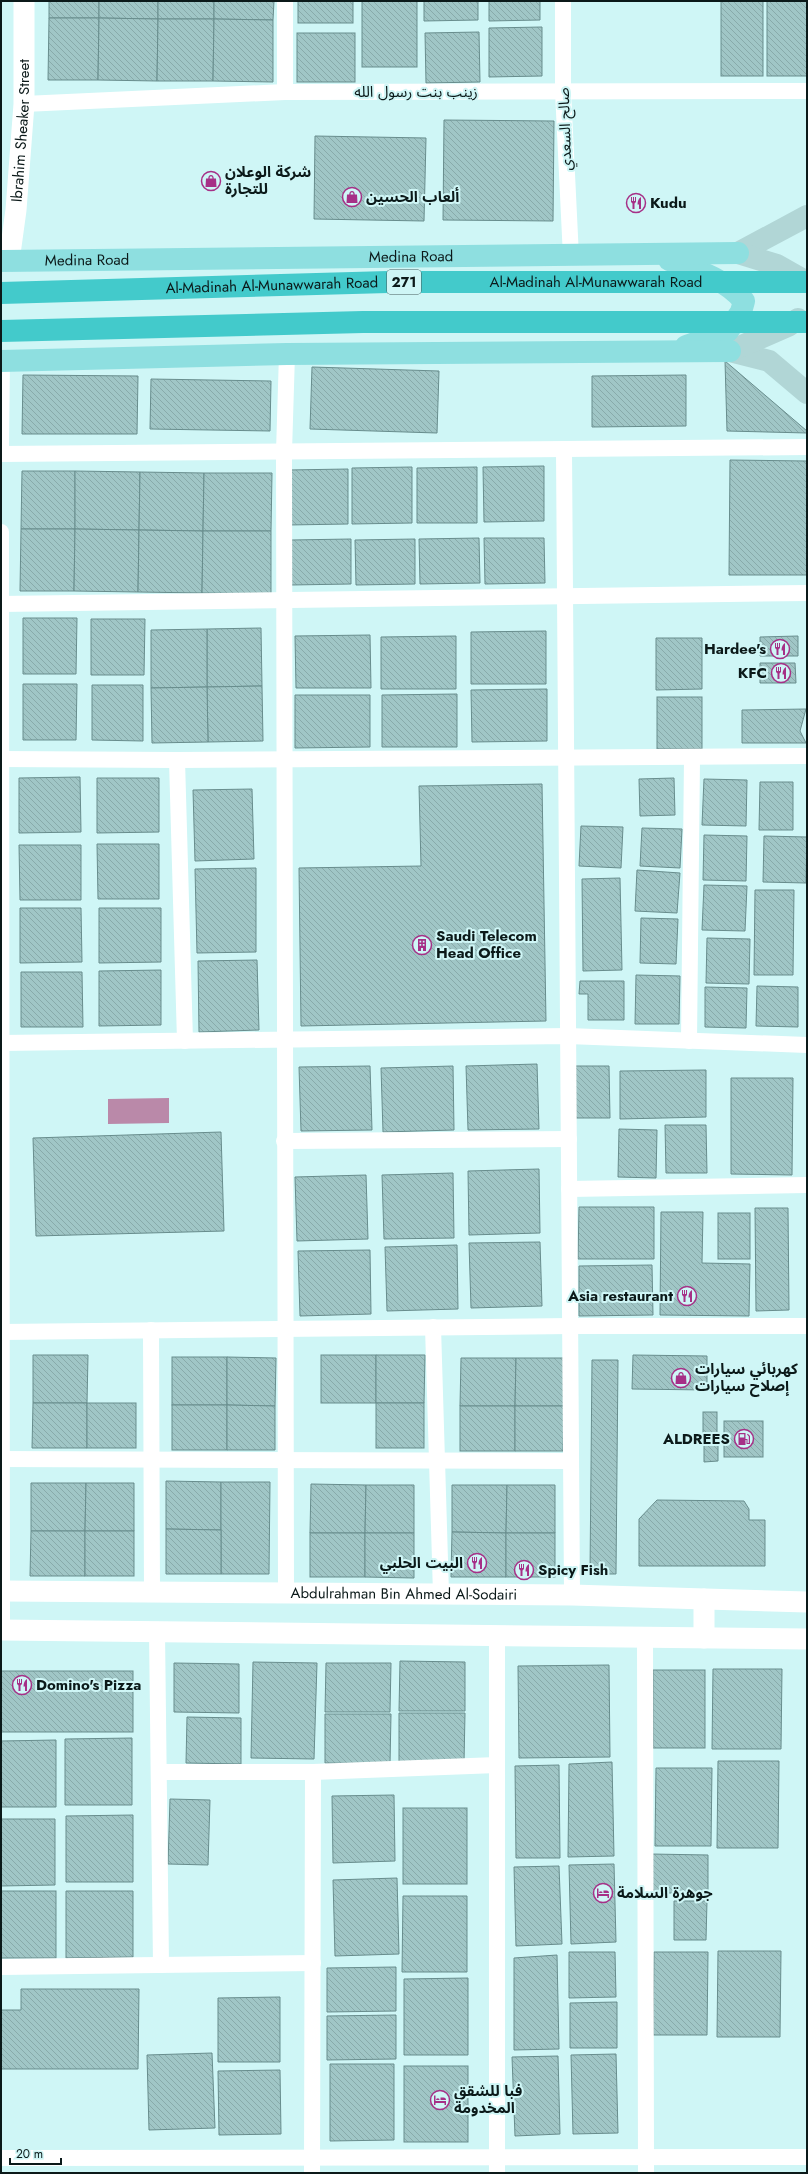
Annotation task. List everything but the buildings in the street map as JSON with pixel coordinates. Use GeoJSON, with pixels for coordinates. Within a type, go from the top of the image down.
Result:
{"type":"FeatureCollection","features":[{"type":"Feature","properties":{"kind":"highway","name":"Al-Madinah Al-Munawwarah Road"},"geometry":{"type":"LineString","coordinates":[[1,293],[388,282],[807,282]]}},
{"type":"Feature","properties":{"kind":"highway"},"geometry":{"type":"LineString","coordinates":[[1,331],[363,322],[807,322]]}},
{"type":"Feature","properties":{"kind":"main road"},"geometry":{"type":"LineString","coordinates":[[738,254],[807,216]]}},
{"type":"Feature","properties":{"kind":"main road","name":"Medina Road"},"geometry":{"type":"LineString","coordinates":[[4,261],[571,257],[738,254],[778,265],[807,282]]}},
{"type":"Feature","properties":{"kind":"main road"},"geometry":{"type":"LineString","coordinates":[[657,255],[707,274],[734,290],[744,301],[741,312],[728,331],[670,351]]}},
{"type":"Feature","properties":{"kind":"main road"},"geometry":{"type":"LineString","coordinates":[[730,351],[788,326],[807,314]]}},
{"type":"Feature","properties":{"kind":"main road"},"geometry":{"type":"LineString","coordinates":[[2,361],[287,354],[730,351],[769,361],[807,393]]}},
{"type":"Feature","properties":{"kind":"street","name":"Ibrahim Sheaker Street"},"geometry":{"type":"LineString","coordinates":[[4,261],[16,210],[24,104],[24,1]]}},
{"type":"Feature","properties":{"kind":"street"},"geometry":{"type":"LineString","coordinates":[[285,1],[285,92]]}},
{"type":"Feature","properties":{"kind":"street","name":"صالح السعدي"},"geometry":{"type":"LineString","coordinates":[[563,1],[563,91],[571,257]]}},
{"type":"Feature","properties":{"kind":"street","name":"زينب بنت رسول الله"},"geometry":{"type":"LineString","coordinates":[[24,104],[285,92],[807,91]]}},
{"type":"Feature","properties":{"kind":"street"},"geometry":{"type":"LineString","coordinates":[[1,227],[4,261]]}},
{"type":"Feature","properties":{"kind":"street"},"geometry":{"type":"LineString","coordinates":[[286,1593],[284,1141],[284,452],[287,354]]}},
{"type":"Feature","properties":{"kind":"street"},"geometry":{"type":"LineString","coordinates":[[1,446],[2,361]]}},
{"type":"Feature","properties":{"kind":"street"},"geometry":{"type":"LineString","coordinates":[[1,454],[807,447]]}},
{"type":"Feature","properties":{"kind":"street"},"geometry":{"type":"LineString","coordinates":[[564,450],[572,1595]]}},
{"type":"Feature","properties":{"kind":"street"},"geometry":{"type":"LineString","coordinates":[[1,532],[1,1630],[807,1639]]}},
{"type":"Feature","properties":{"kind":"street"},"geometry":{"type":"LineString","coordinates":[[1,604],[807,593]]}},
{"type":"Feature","properties":{"kind":"street"},"geometry":{"type":"LineString","coordinates":[[1,759],[177,760],[692,758],[807,756]]}},
{"type":"Feature","properties":{"kind":"street"},"geometry":{"type":"LineString","coordinates":[[689,1041],[692,758]]}},
{"type":"Feature","properties":{"kind":"street"},"geometry":{"type":"LineString","coordinates":[[177,760],[185,1040]]}},
{"type":"Feature","properties":{"kind":"street"},"geometry":{"type":"LineString","coordinates":[[1,1043],[568,1036],[807,1045]]}},
{"type":"Feature","properties":{"kind":"street"},"geometry":{"type":"LineString","coordinates":[[284,1141],[569,1139]]}},
{"type":"Feature","properties":{"kind":"street"},"geometry":{"type":"LineString","coordinates":[[569,1189],[807,1185]]}},
{"type":"Feature","properties":{"kind":"street"},"geometry":{"type":"LineString","coordinates":[[1,1332],[434,1327],[807,1326]]}},
{"type":"Feature","properties":{"kind":"street"},"geometry":{"type":"LineString","coordinates":[[434,1327],[441,1594]]}},
{"type":"Feature","properties":{"kind":"street"},"geometry":{"type":"LineString","coordinates":[[151,1330],[152,1592]]}},
{"type":"Feature","properties":{"kind":"street"},"geometry":{"type":"LineString","coordinates":[[1,1459],[571,1461]]}},
{"type":"Feature","properties":{"kind":"street","name":"Abdulrahman Bin Ahmed Al-Sodairi"},"geometry":{"type":"LineString","coordinates":[[1,1591],[572,1595],[807,1602]]}},
{"type":"Feature","properties":{"kind":"street"},"geometry":{"type":"LineString","coordinates":[[704,1599],[704,1638]]}},
{"type":"Feature","properties":{"kind":"street"},"geometry":{"type":"LineString","coordinates":[[157,1632],[161,1965]]}},
{"type":"Feature","properties":{"kind":"street"},"geometry":{"type":"LineString","coordinates":[[497,1636],[497,2165]]}},
{"type":"Feature","properties":{"kind":"street"},"geometry":{"type":"LineString","coordinates":[[645,1637],[646,2165]]}},
{"type":"Feature","properties":{"kind":"street"},"geometry":{"type":"LineString","coordinates":[[159,1772],[313,1772],[497,1766]]}},
{"type":"Feature","properties":{"kind":"street"},"geometry":{"type":"LineString","coordinates":[[312,2165],[313,1772]]}},
{"type":"Feature","properties":{"kind":"street"},"geometry":{"type":"LineString","coordinates":[[1,1967],[313,1963]]}},
{"type":"Feature","properties":{"kind":"street"},"geometry":{"type":"LineString","coordinates":[[1,2158],[312,2165],[646,2165],[807,2157]]}},
{"type":"Feature","properties":{"kind":"shaded area"},"geometry":{"type":"Polygon","coordinates":[[[169,1098],[169,1123],[108,1124],[108,1099],[169,1098]]]}},
{"type":"Feature","properties":{"kind":"place","name":"شركة الوعلان للتجارة"},"geometry":{"type":"Point","coordinates":[211,181]}},
{"type":"Feature","properties":{"kind":"place","name":"ألعاب الحسين"},"geometry":{"type":"Point","coordinates":[352,197]}},
{"type":"Feature","properties":{"kind":"place","name":"Kudu"},"geometry":{"type":"Point","coordinates":[636,203]}},
{"type":"Feature","properties":{"kind":"place","name":"Hardee's"},"geometry":{"type":"Point","coordinates":[780,649]}},
{"type":"Feature","properties":{"kind":"place","name":"KFC"},"geometry":{"type":"Point","coordinates":[781,673]}},
{"type":"Feature","properties":{"kind":"place","name":"Saudi Telecom Head Office"},"geometry":{"type":"Point","coordinates":[422,945]}},
{"type":"Feature","properties":{"kind":"place","name":"Asia restaurant"},"geometry":{"type":"Point","coordinates":[687,1296]}},
{"type":"Feature","properties":{"kind":"place","name":"كهربائي سيارات إصلاح سيارات"},"geometry":{"type":"Point","coordinates":[681,1378]}},
{"type":"Feature","properties":{"kind":"place","name":"ALDREES"},"geometry":{"type":"Point","coordinates":[744,1439]}},
{"type":"Feature","properties":{"kind":"place","name":"البيت الحلبي"},"geometry":{"type":"Point","coordinates":[477,1563]}},
{"type":"Feature","properties":{"kind":"place","name":"Spicy Fish"},"geometry":{"type":"Point","coordinates":[524,1570]}},
{"type":"Feature","properties":{"kind":"place","name":"Domino's Pizza"},"geometry":{"type":"Point","coordinates":[22,1685]}},
{"type":"Feature","properties":{"kind":"place","name":"جوهرة السلامة"},"geometry":{"type":"Point","coordinates":[603,1893]}},
{"type":"Feature","properties":{"kind":"place","name":"فبا للشقق المخدومة"},"geometry":{"type":"Point","coordinates":[440,2100]}}]}
